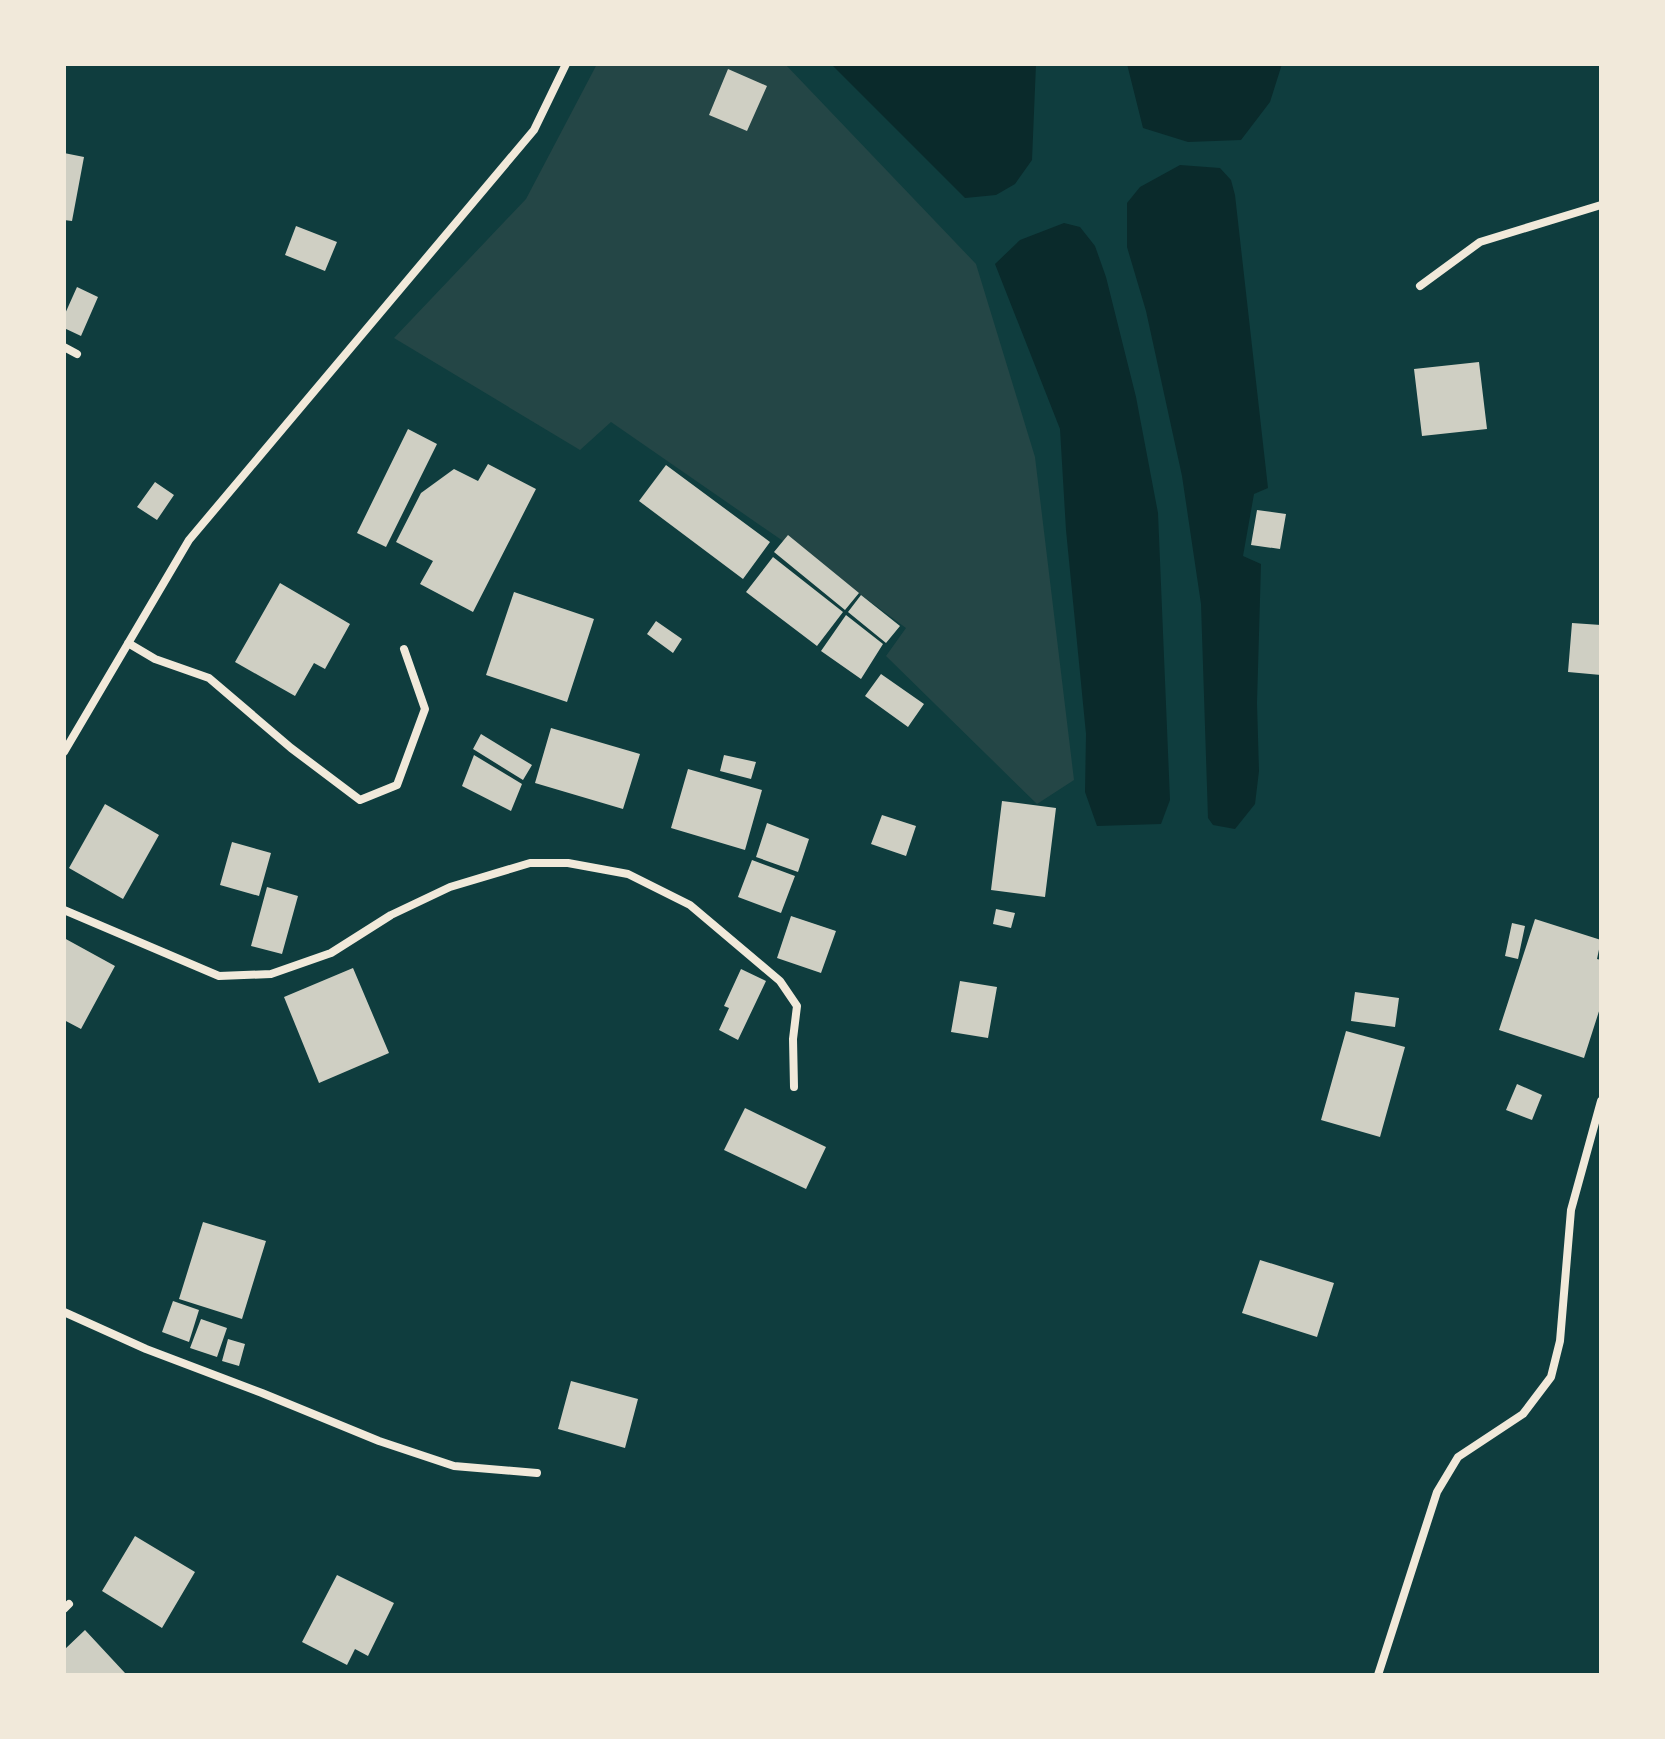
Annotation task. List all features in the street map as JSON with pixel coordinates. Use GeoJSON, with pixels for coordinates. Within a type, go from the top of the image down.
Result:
{"type":"FeatureCollection","features":[{"type":"Feature","properties":{"kind":"street"},"geometry":{"type":"LineString","coordinates":[[64,752],[189,540],[534,130],[566,64]]}},
{"type":"Feature","properties":{"kind":"street"},"geometry":{"type":"LineString","coordinates":[[1420,286],[1480,242],[1601,205]]}},
{"type":"Feature","properties":{"kind":"street"},"geometry":{"type":"LineString","coordinates":[[64,347],[77,354]]}},
{"type":"Feature","properties":{"kind":"street"},"geometry":{"type":"LineString","coordinates":[[128,643],[155,659],[209,678],[291,748],[360,800],[397,785],[425,709],[404,649]]}},
{"type":"Feature","properties":{"kind":"street"},"geometry":{"type":"LineString","coordinates":[[64,910],[219,976],[271,974],[331,953],[391,915],[450,887],[530,863],[568,863],[628,874],[690,905],[780,981],[797,1006],[793,1039],[794,1087]]}},
{"type":"Feature","properties":{"kind":"street"},"geometry":{"type":"LineString","coordinates":[[1378,1675],[1437,1492],[1458,1457],[1523,1414],[1551,1377],[1560,1341],[1571,1210],[1601,1101]]}},
{"type":"Feature","properties":{"kind":"street"},"geometry":{"type":"LineString","coordinates":[[64,1312],[146,1349],[379,1441],[454,1466],[537,1473]]}},
{"type":"Feature","properties":{"kind":"shaded area"},"geometry":{"type":"Polygon","coordinates":[[[597,64],[785,64],[976,264],[1035,457],[1074,780],[1037,804],[886,656],[906,628],[861,595],[611,422],[580,450],[394,338],[526,199],[597,64]]]}},
{"type":"Feature","properties":{"kind":"shaded area"},"geometry":{"type":"Polygon","coordinates":[[[831,64],[1036,64],[1032,160],[1015,184],[996,195],[965,198],[831,64]]]}},
{"type":"Feature","properties":{"kind":"shaded area"},"geometry":{"type":"Polygon","coordinates":[[[1127,64],[1282,64],[1270,102],[1241,140],[1188,142],[1143,128],[1127,64]]]}},
{"type":"Feature","properties":{"kind":"shaded area"},"geometry":{"type":"Polygon","coordinates":[[[1180,165],[1220,168],[1231,180],[1268,488],[1254,494],[1243,556],[1261,564],[1257,703],[1259,771],[1255,804],[1235,829],[1213,825],[1208,818],[1201,604],[1182,476],[1146,311],[1127,247],[1127,203],[1140,187],[1180,165]]]}},
{"type":"Feature","properties":{"kind":"shaded area"},"geometry":{"type":"Polygon","coordinates":[[[1064,223],[1080,227],[1095,246],[1106,277],[1136,397],[1158,513],[1170,800],[1161,824],[1097,826],[1085,792],[1086,734],[1066,530],[1060,429],[995,264],[1020,240],[1064,223]]]}},
{"type":"Feature","properties":{"kind":"building"},"geometry":{"type":"Polygon","coordinates":[[[728,69],[767,86],[747,131],[709,115],[728,69]]]}},
{"type":"Feature","properties":{"kind":"building"},"geometry":{"type":"Polygon","coordinates":[[[64,153],[84,157],[72,221],[64,220],[64,153]]]}},
{"type":"Feature","properties":{"kind":"building"},"geometry":{"type":"Polygon","coordinates":[[[296,226],[337,242],[325,271],[285,255],[296,226]]]}},
{"type":"Feature","properties":{"kind":"building"},"geometry":{"type":"Polygon","coordinates":[[[77,287],[98,297],[81,336],[64,328],[64,316],[77,287]]]}},
{"type":"Feature","properties":{"kind":"building"},"geometry":{"type":"Polygon","coordinates":[[[1479,362],[1487,429],[1422,436],[1414,369],[1479,362]]]}},
{"type":"Feature","properties":{"kind":"building"},"geometry":{"type":"Polygon","coordinates":[[[408,429],[437,444],[386,547],[357,533],[408,429]]]}},
{"type":"Feature","properties":{"kind":"building"},"geometry":{"type":"Polygon","coordinates":[[[488,464],[536,489],[473,612],[420,584],[433,561],[396,542],[421,493],[454,469],[478,481],[488,464]]]}},
{"type":"Feature","properties":{"kind":"building"},"geometry":{"type":"Polygon","coordinates":[[[666,465],[770,542],[743,579],[639,501],[666,465]]]}},
{"type":"Feature","properties":{"kind":"building"},"geometry":{"type":"Polygon","coordinates":[[[155,482],[174,495],[157,520],[137,507],[155,482]]]}},
{"type":"Feature","properties":{"kind":"building"},"geometry":{"type":"Polygon","coordinates":[[[1257,510],[1286,514],[1280,549],[1251,545],[1257,510]]]}},
{"type":"Feature","properties":{"kind":"building"},"geometry":{"type":"Polygon","coordinates":[[[788,535],[859,593],[845,610],[774,552],[788,535]]]}},
{"type":"Feature","properties":{"kind":"building"},"geometry":{"type":"Polygon","coordinates":[[[773,557],[843,612],[817,646],[746,592],[773,557]]]}},
{"type":"Feature","properties":{"kind":"building"},"geometry":{"type":"Polygon","coordinates":[[[280,583],[350,624],[325,669],[314,663],[295,696],[235,662],[280,583]]]}},
{"type":"Feature","properties":{"kind":"building"},"geometry":{"type":"Polygon","coordinates":[[[514,592],[594,619],[567,702],[486,675],[514,592]]]}},
{"type":"Feature","properties":{"kind":"building"},"geometry":{"type":"Polygon","coordinates":[[[861,595],[900,626],[886,643],[848,612],[861,595]]]}},
{"type":"Feature","properties":{"kind":"building"},"geometry":{"type":"Polygon","coordinates":[[[846,615],[883,644],[861,679],[821,651],[846,615]]]}},
{"type":"Feature","properties":{"kind":"building"},"geometry":{"type":"Polygon","coordinates":[[[656,621],[682,639],[673,653],[647,634],[656,621]]]}},
{"type":"Feature","properties":{"kind":"building"},"geometry":{"type":"Polygon","coordinates":[[[1572,623],[1601,625],[1601,675],[1568,672],[1572,623]]]}},
{"type":"Feature","properties":{"kind":"building"},"geometry":{"type":"Polygon","coordinates":[[[881,674],[924,704],[908,727],[865,696],[881,674]]]}},
{"type":"Feature","properties":{"kind":"building"},"geometry":{"type":"Polygon","coordinates":[[[551,728],[640,754],[623,809],[535,783],[551,728]]]}},
{"type":"Feature","properties":{"kind":"building"},"geometry":{"type":"Polygon","coordinates":[[[481,734],[532,765],[523,780],[473,749],[481,734]]]}},
{"type":"Feature","properties":{"kind":"building"},"geometry":{"type":"Polygon","coordinates":[[[474,755],[522,784],[511,811],[462,786],[474,755]]]}},
{"type":"Feature","properties":{"kind":"building"},"geometry":{"type":"Polygon","coordinates":[[[724,755],[756,762],[751,779],[720,771],[724,755]]]}},
{"type":"Feature","properties":{"kind":"building"},"geometry":{"type":"Polygon","coordinates":[[[688,769],[762,790],[745,850],[671,828],[688,769]]]}},
{"type":"Feature","properties":{"kind":"building"},"geometry":{"type":"Polygon","coordinates":[[[1002,801],[1056,808],[1045,897],[991,890],[1002,801]]]}},
{"type":"Feature","properties":{"kind":"building"},"geometry":{"type":"Polygon","coordinates":[[[105,804],[159,835],[123,899],[69,868],[105,804]]]}},
{"type":"Feature","properties":{"kind":"building"},"geometry":{"type":"Polygon","coordinates":[[[882,815],[916,826],[906,856],[871,844],[882,815]]]}},
{"type":"Feature","properties":{"kind":"building"},"geometry":{"type":"Polygon","coordinates":[[[767,823],[809,839],[798,872],[756,857],[767,823]]]}},
{"type":"Feature","properties":{"kind":"building"},"geometry":{"type":"Polygon","coordinates":[[[232,842],[271,853],[259,896],[220,885],[232,842]]]}},
{"type":"Feature","properties":{"kind":"building"},"geometry":{"type":"Polygon","coordinates":[[[752,860],[795,876],[781,913],[738,897],[752,860]]]}},
{"type":"Feature","properties":{"kind":"building"},"geometry":{"type":"Polygon","coordinates":[[[267,887],[298,896],[282,954],[251,946],[267,887]]]}},
{"type":"Feature","properties":{"kind":"building"},"geometry":{"type":"Polygon","coordinates":[[[996,909],[1015,913],[1011,928],[993,924],[996,909]]]}},
{"type":"Feature","properties":{"kind":"building"},"geometry":{"type":"Polygon","coordinates":[[[791,916],[836,931],[821,973],[777,958],[791,916]]]}},
{"type":"Feature","properties":{"kind":"building"},"geometry":{"type":"Polygon","coordinates":[[[1535,919],[1601,940],[1597,959],[1601,960],[1601,1005],[1584,1058],[1499,1030],[1535,919]]]}},
{"type":"Feature","properties":{"kind":"building"},"geometry":{"type":"Polygon","coordinates":[[[1512,923],[1525,926],[1518,959],[1505,956],[1512,923]]]}},
{"type":"Feature","properties":{"kind":"building"},"geometry":{"type":"Polygon","coordinates":[[[64,938],[115,966],[81,1029],[64,1020],[64,938]]]}},
{"type":"Feature","properties":{"kind":"building"},"geometry":{"type":"Polygon","coordinates":[[[353,968],[389,1053],[319,1083],[284,997],[353,968]]]}},
{"type":"Feature","properties":{"kind":"building"},"geometry":{"type":"Polygon","coordinates":[[[741,969],[766,981],[738,1040],[719,1030],[729,1008],[724,1006],[741,969]]]}},
{"type":"Feature","properties":{"kind":"building"},"geometry":{"type":"Polygon","coordinates":[[[960,981],[997,987],[988,1038],[951,1032],[960,981]]]}},
{"type":"Feature","properties":{"kind":"building"},"geometry":{"type":"Polygon","coordinates":[[[1355,992],[1399,998],[1395,1027],[1351,1021],[1355,992]]]}},
{"type":"Feature","properties":{"kind":"building"},"geometry":{"type":"Polygon","coordinates":[[[1346,1031],[1405,1047],[1380,1137],[1321,1120],[1346,1031]]]}},
{"type":"Feature","properties":{"kind":"building"},"geometry":{"type":"Polygon","coordinates":[[[1517,1084],[1542,1095],[1532,1120],[1506,1110],[1517,1084]]]}},
{"type":"Feature","properties":{"kind":"building"},"geometry":{"type":"Polygon","coordinates":[[[745,1108],[826,1147],[806,1189],[724,1150],[745,1108]]]}},
{"type":"Feature","properties":{"kind":"building"},"geometry":{"type":"Polygon","coordinates":[[[203,1222],[266,1241],[242,1319],[179,1299],[203,1222]]]}},
{"type":"Feature","properties":{"kind":"building"},"geometry":{"type":"Polygon","coordinates":[[[1260,1260],[1334,1283],[1317,1337],[1242,1313],[1260,1260]]]}},
{"type":"Feature","properties":{"kind":"building"},"geometry":{"type":"Polygon","coordinates":[[[173,1301],[199,1310],[189,1342],[162,1332],[173,1301]]]}},
{"type":"Feature","properties":{"kind":"building"},"geometry":{"type":"Polygon","coordinates":[[[201,1319],[227,1328],[217,1357],[190,1348],[201,1319]]]}},
{"type":"Feature","properties":{"kind":"building"},"geometry":{"type":"Polygon","coordinates":[[[228,1339],[245,1344],[239,1366],[222,1361],[228,1339]]]}},
{"type":"Feature","properties":{"kind":"building"},"geometry":{"type":"Polygon","coordinates":[[[571,1381],[638,1399],[625,1448],[558,1429],[571,1381]]]}},
{"type":"Feature","properties":{"kind":"building"},"geometry":{"type":"Polygon","coordinates":[[[135,1536],[195,1572],[162,1628],[102,1591],[135,1536]]]}},
{"type":"Feature","properties":{"kind":"building"},"geometry":{"type":"Polygon","coordinates":[[[337,1575],[394,1603],[368,1656],[355,1649],[347,1665],[302,1642],[337,1575]]]}},
{"type":"Feature","properties":{"kind":"building"},"geometry":{"type":"Polygon","coordinates":[[[85,1630],[125,1673],[64,1675],[64,1650],[85,1630]]]}}]}
